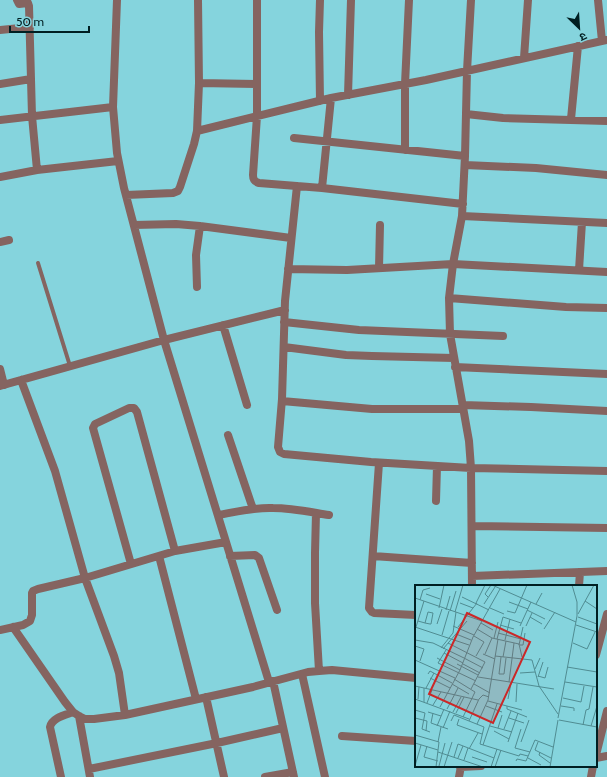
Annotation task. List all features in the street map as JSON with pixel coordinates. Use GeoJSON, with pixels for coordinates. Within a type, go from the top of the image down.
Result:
{"type":"FeatureCollection","features":[{"type":"Feature","properties":{"kind":"street"},"geometry":{"type":"LineString","coordinates":[[17,0],[19,4],[28,4],[32,116],[37,170]]}},
{"type":"Feature","properties":{"kind":"street"},"geometry":{"type":"LineString","coordinates":[[117,0],[113,107],[118,161],[164,340],[230,556],[271,682],[283,728],[293,775],[265,777]]}},
{"type":"Feature","properties":{"kind":"street"},"geometry":{"type":"LineString","coordinates":[[126,195],[173,193],[178,191],[198,131],[198,0]]}},
{"type":"Feature","properties":{"kind":"street"},"geometry":{"type":"LineString","coordinates":[[257,0],[257,116],[254,180],[259,184],[322,188],[462,204]]}},
{"type":"Feature","properties":{"kind":"street"},"geometry":{"type":"LineString","coordinates":[[320,0],[320,101]]}},
{"type":"Feature","properties":{"kind":"street"},"geometry":{"type":"LineString","coordinates":[[348,95],[351,0]]}},
{"type":"Feature","properties":{"kind":"street"},"geometry":{"type":"LineString","coordinates":[[405,150],[405,84],[408,0]]}},
{"type":"Feature","properties":{"kind":"street"},"geometry":{"type":"LineString","coordinates":[[471,0],[462,216],[453,264],[449,298],[450,334],[463,407],[471,468],[472,585]]}},
{"type":"Feature","properties":{"kind":"street"},"geometry":{"type":"LineString","coordinates":[[524,58],[528,0]]}},
{"type":"Feature","properties":{"kind":"street"},"geometry":{"type":"LineString","coordinates":[[198,131],[331,98],[467,71],[604,40],[598,0]]}},
{"type":"Feature","properties":{"kind":"street"},"geometry":{"type":"LineString","coordinates":[[0,30],[30,27]]}},
{"type":"Feature","properties":{"kind":"street"},"geometry":{"type":"LineString","coordinates":[[571,119],[578,46]]}},
{"type":"Feature","properties":{"kind":"street"},"geometry":{"type":"LineString","coordinates":[[0,84],[31,79]]}},
{"type":"Feature","properties":{"kind":"street"},"geometry":{"type":"LineString","coordinates":[[199,83],[257,84]]}},
{"type":"Feature","properties":{"kind":"street"},"geometry":{"type":"LineString","coordinates":[[322,188],[331,98]]}},
{"type":"Feature","properties":{"kind":"street"},"geometry":{"type":"LineString","coordinates":[[0,120],[113,107]]}},
{"type":"Feature","properties":{"kind":"street"},"geometry":{"type":"LineString","coordinates":[[466,114],[503,118],[607,121]]}},
{"type":"Feature","properties":{"kind":"street"},"geometry":{"type":"LineString","coordinates":[[294,138],[465,156]]}},
{"type":"Feature","properties":{"kind":"street"},"geometry":{"type":"LineString","coordinates":[[0,177],[37,170],[118,161]]}},
{"type":"Feature","properties":{"kind":"street"},"geometry":{"type":"LineString","coordinates":[[465,165],[536,168],[607,175]]}},
{"type":"Feature","properties":{"kind":"street"},"geometry":{"type":"LineString","coordinates":[[297,186],[284,310],[282,401],[278,447],[281,453],[379,463],[471,468],[607,471]]}},
{"type":"Feature","properties":{"kind":"street"},"geometry":{"type":"LineString","coordinates":[[462,216],[607,223]]}},
{"type":"Feature","properties":{"kind":"street"},"geometry":{"type":"LineString","coordinates":[[579,270],[582,222]]}},
{"type":"Feature","properties":{"kind":"street"},"geometry":{"type":"LineString","coordinates":[[134,225],[176,224],[291,238]]}},
{"type":"Feature","properties":{"kind":"street"},"geometry":{"type":"LineString","coordinates":[[379,268],[380,224]]}},
{"type":"Feature","properties":{"kind":"street"},"geometry":{"type":"LineString","coordinates":[[197,287],[196,255],[200,226]]}},
{"type":"Feature","properties":{"kind":"street"},"geometry":{"type":"LineString","coordinates":[[0,242],[9,240]]}},
{"type":"Feature","properties":{"kind":"street"},"geometry":{"type":"LineString","coordinates":[[288,269],[347,270],[453,264],[607,272]]}},
{"type":"Feature","properties":{"kind":"street"},"geometry":{"type":"LineString","coordinates":[[449,298],[566,307],[607,308]]}},
{"type":"Feature","properties":{"kind":"street"},"geometry":{"type":"LineString","coordinates":[[0,370],[2,386],[164,340],[284,310]]}},
{"type":"Feature","properties":{"kind":"street"},"geometry":{"type":"LineString","coordinates":[[284,322],[359,330],[503,336]]}},
{"type":"Feature","properties":{"kind":"street"},"geometry":{"type":"LineString","coordinates":[[223,325],[247,406]]}},
{"type":"Feature","properties":{"kind":"street"},"geometry":{"type":"LineString","coordinates":[[284,346],[346,355],[454,358]]}},
{"type":"Feature","properties":{"kind":"street"},"geometry":{"type":"LineString","coordinates":[[455,367],[607,374]]}},
{"type":"Feature","properties":{"kind":"street"},"geometry":{"type":"LineString","coordinates":[[21,380],[55,471],[85,578],[117,666],[125,715]]}},
{"type":"Feature","properties":{"kind":"street"},"geometry":{"type":"LineString","coordinates":[[282,401],[372,409],[531,407],[607,411]]}},
{"type":"Feature","properties":{"kind":"street"},"geometry":{"type":"LineString","coordinates":[[132,564],[93,428],[95,424],[129,408],[134,408],[137,412],[175,551]]}},
{"type":"Feature","properties":{"kind":"street"},"geometry":{"type":"LineString","coordinates":[[228,435],[253,509]]}},
{"type":"Feature","properties":{"kind":"street"},"geometry":{"type":"LineString","coordinates":[[379,463],[369,608],[374,613],[415,615]]}},
{"type":"Feature","properties":{"kind":"street"},"geometry":{"type":"LineString","coordinates":[[436,501],[437,466]]}},
{"type":"Feature","properties":{"kind":"street"},"geometry":{"type":"LineString","coordinates":[[218,515],[253,509],[272,508],[290,508],[329,514]]}},
{"type":"Feature","properties":{"kind":"street"},"geometry":{"type":"LineString","coordinates":[[316,512],[315,603],[319,670]]}},
{"type":"Feature","properties":{"kind":"street"},"geometry":{"type":"LineString","coordinates":[[472,526],[607,528]]}},
{"type":"Feature","properties":{"kind":"street"},"geometry":{"type":"LineString","coordinates":[[0,630],[24,625],[30,622],[32,614],[31,596],[33,591],[38,589],[85,578],[175,551],[226,542]]}},
{"type":"Feature","properties":{"kind":"street"},"geometry":{"type":"LineString","coordinates":[[158,556],[196,699]]}},
{"type":"Feature","properties":{"kind":"street"},"geometry":{"type":"LineString","coordinates":[[230,556],[258,556],[277,610]]}},
{"type":"Feature","properties":{"kind":"street"},"geometry":{"type":"LineString","coordinates":[[373,556],[472,563]]}},
{"type":"Feature","properties":{"kind":"street"},"geometry":{"type":"LineString","coordinates":[[472,576],[607,571]]}},
{"type":"Feature","properties":{"kind":"street"},"geometry":{"type":"LineString","coordinates":[[579,585],[580,572]]}},
{"type":"Feature","properties":{"kind":"street"},"geometry":{"type":"LineString","coordinates":[[597,651],[607,614]]}},
{"type":"Feature","properties":{"kind":"street"},"geometry":{"type":"LineString","coordinates":[[13,627],[65,702],[76,714],[85,719],[125,715],[319,670],[415,678]]}},
{"type":"Feature","properties":{"kind":"street"},"geometry":{"type":"LineString","coordinates":[[302,674],[325,777]]}},
{"type":"Feature","properties":{"kind":"street"},"geometry":{"type":"LineString","coordinates":[[206,697],[224,777]]}},
{"type":"Feature","properties":{"kind":"street"},"geometry":{"type":"LineString","coordinates":[[597,751],[607,711]]}},
{"type":"Feature","properties":{"kind":"street"},"geometry":{"type":"LineString","coordinates":[[76,714],[89,773],[283,728]]}},
{"type":"Feature","properties":{"kind":"street"},"geometry":{"type":"LineString","coordinates":[[61,777],[50,727],[52,722],[76,714]]}},
{"type":"Feature","properties":{"kind":"street"},"geometry":{"type":"LineString","coordinates":[[342,736],[415,741]]}},
{"type":"Feature","properties":{"kind":"street"},"geometry":{"type":"LineString","coordinates":[[597,758],[607,756]]}},
{"type":"Feature","properties":{"kind":"street"},"geometry":{"type":"LineString","coordinates":[[459,777],[460,767]]}},
{"type":"Feature","properties":{"kind":"street"},"geometry":{"type":"LineString","coordinates":[[591,777],[593,767]]}},
{"type":"Feature","properties":{"kind":"lane"},"geometry":{"type":"LineString","coordinates":[[38,263],[70,366]]}}]}
